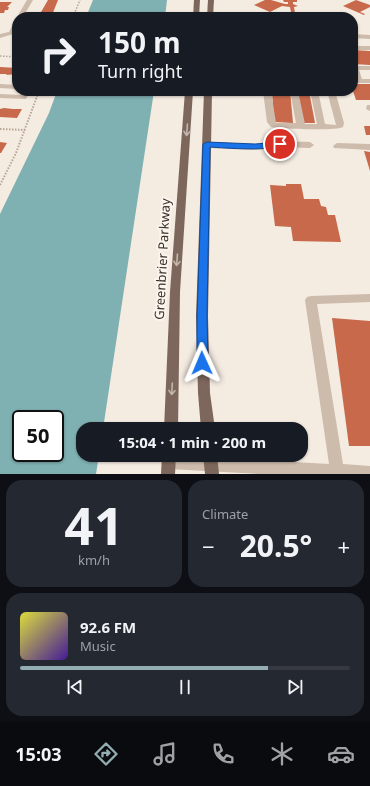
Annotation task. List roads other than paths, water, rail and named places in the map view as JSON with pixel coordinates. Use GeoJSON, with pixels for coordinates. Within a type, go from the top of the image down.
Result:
{"type":"FeatureCollection","features":[{"type":"Feature","properties":{"kind":"main road"},"geometry":{"type":"LineString","coordinates":[[196,12],[197,0]]}},
{"type":"Feature","properties":{"kind":"main road"},"geometry":{"type":"LineString","coordinates":[[210,12],[211,0]]}},
{"type":"Feature","properties":{"kind":"main road","name":"Greenbrier Parkway"},"geometry":{"type":"LineString","coordinates":[[171,422],[175,292],[190,96]]}},
{"type":"Feature","properties":{"kind":"main road"},"geometry":{"type":"LineString","coordinates":[[207,422],[203,385],[202,316],[208,96]]}},
{"type":"Feature","properties":{"kind":"street"},"geometry":{"type":"LineString","coordinates":[[23,12],[30,0]]}},
{"type":"Feature","properties":{"kind":"street"},"geometry":{"type":"LineString","coordinates":[[0,36],[11,34],[12,32]]}},
{"type":"Feature","properties":{"kind":"street"},"geometry":{"type":"LineString","coordinates":[[358,36],[370,36]]}},
{"type":"Feature","properties":{"kind":"street"},"geometry":{"type":"LineString","coordinates":[[358,48],[370,48]]}},
{"type":"Feature","properties":{"kind":"street"},"geometry":{"type":"LineString","coordinates":[[358,68],[370,68]]}},
{"type":"Feature","properties":{"kind":"street"},"geometry":{"type":"LineString","coordinates":[[358,78],[359,81],[370,81]]}},
{"type":"Feature","properties":{"kind":"street"},"geometry":{"type":"LineString","coordinates":[[0,86],[12,87]]}},
{"type":"Feature","properties":{"kind":"street"},"geometry":{"type":"LineString","coordinates":[[0,96],[23,98],[24,96]]}},
{"type":"Feature","properties":{"kind":"street"},"geometry":{"type":"LineString","coordinates":[[268,96],[272,123],[276,125],[337,127],[340,125],[332,96]]}},
{"type":"Feature","properties":{"kind":"street"},"geometry":{"type":"LineString","coordinates":[[295,96],[301,126]]}},
{"type":"Feature","properties":{"kind":"street"},"geometry":{"type":"LineString","coordinates":[[315,96],[322,127]]}},
{"type":"Feature","properties":{"kind":"street"},"geometry":{"type":"LineString","coordinates":[[207,144],[255,147],[280,144],[310,145]]}},
{"type":"Feature","properties":{"kind":"street"},"geometry":{"type":"LineString","coordinates":[[337,146],[370,147]]}},
{"type":"Feature","properties":{"kind":"street"},"geometry":{"type":"LineString","coordinates":[[337,471],[311,300],[370,298]]}},
{"type":"Feature","properties":{"kind":"street"},"geometry":{"type":"LineString","coordinates":[[169,464],[211,464],[370,473]]}},
{"type":"Feature","properties":{"kind":"water"},"geometry":{"type":"Polygon","coordinates":[[[93,0],[167,0],[166,12],[88,12],[93,0]]]}},
{"type":"Feature","properties":{"kind":"water"},"geometry":{"type":"Polygon","coordinates":[[[55,96],[153,96],[104,422],[76,422],[76,462],[98,462],[96,474],[0,474],[0,214],[49,113],[55,96]]]}}]}
